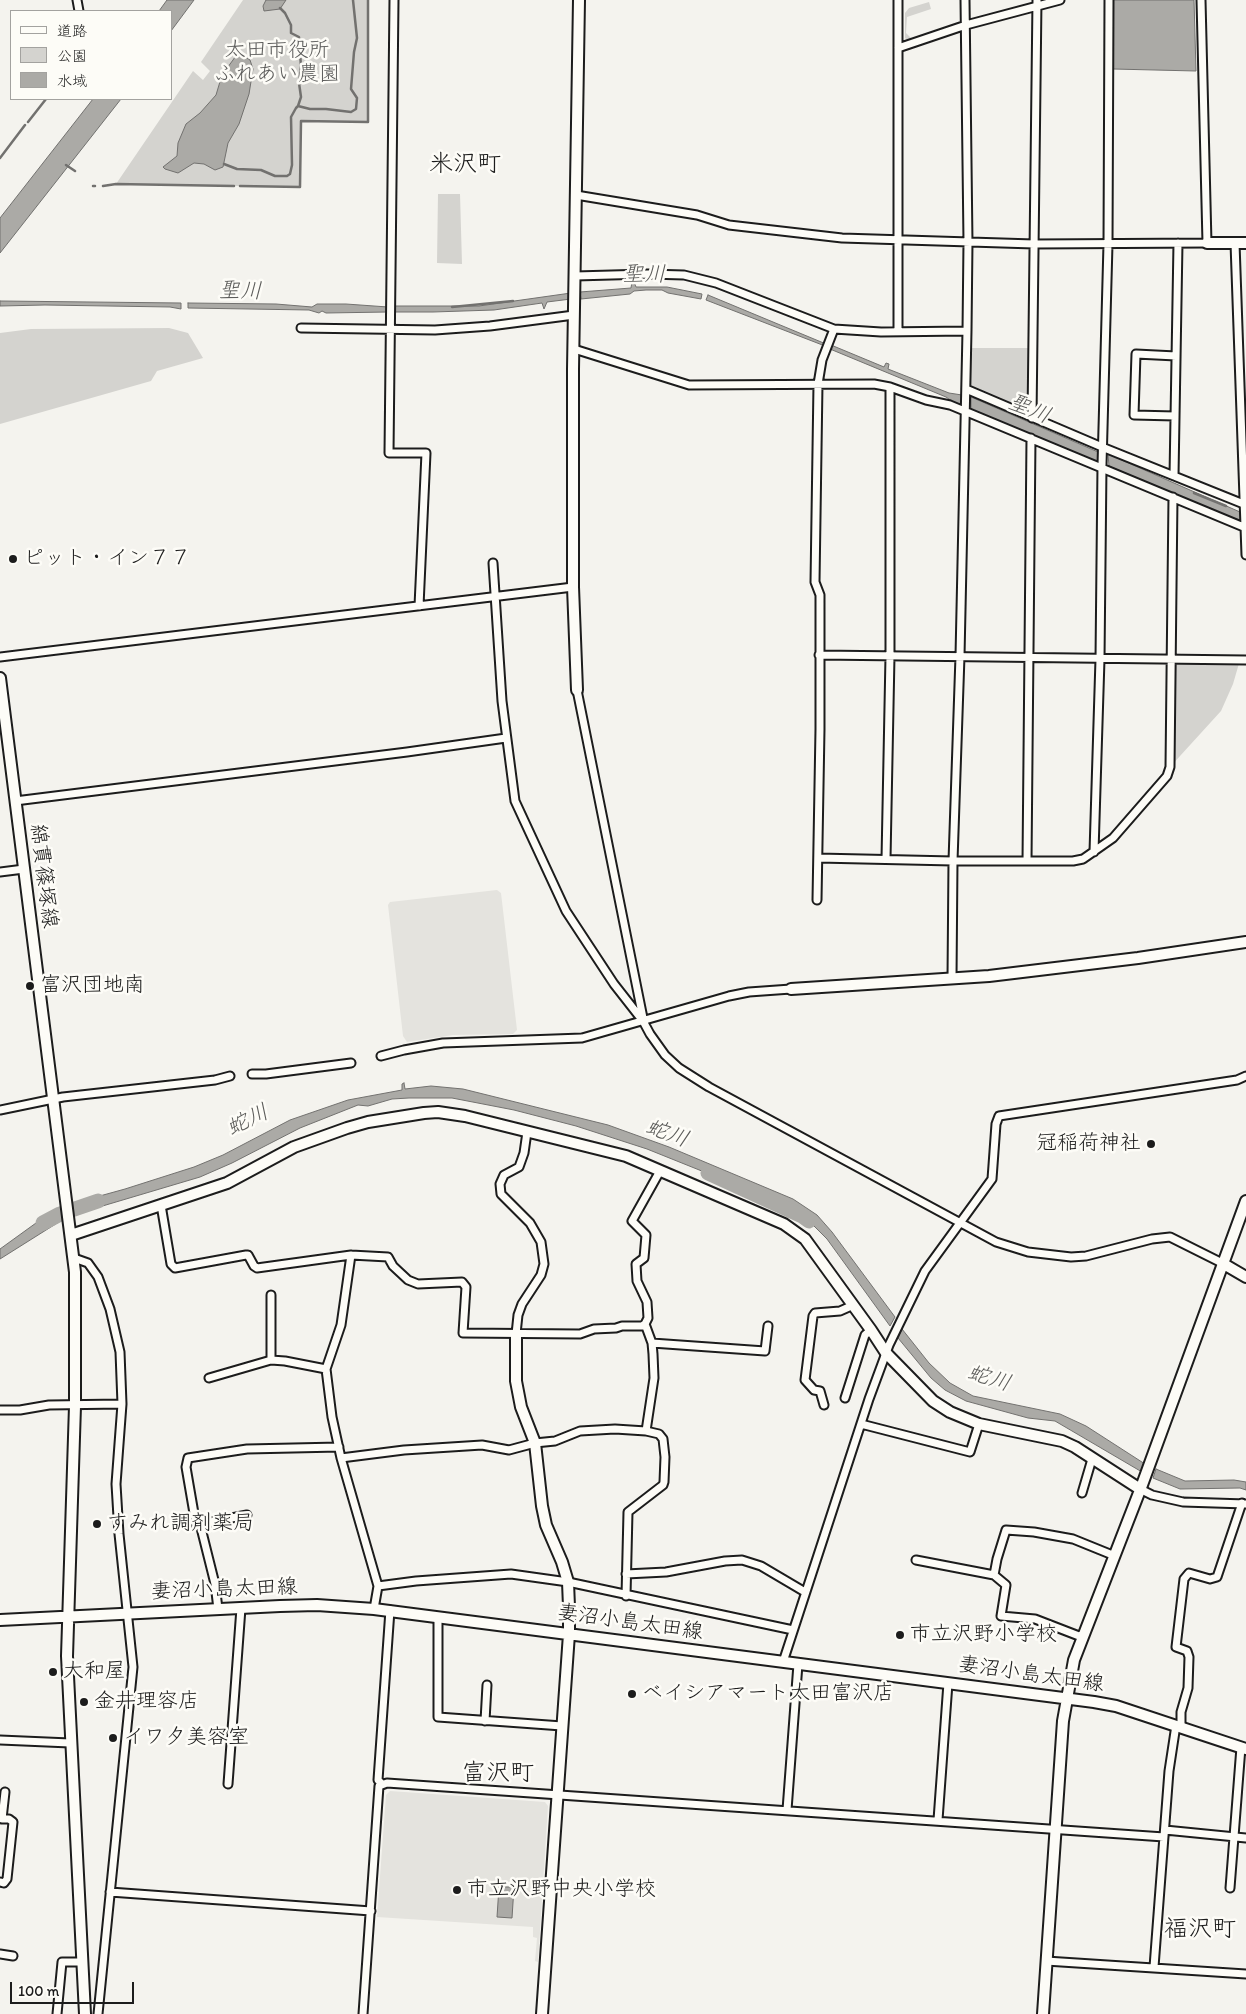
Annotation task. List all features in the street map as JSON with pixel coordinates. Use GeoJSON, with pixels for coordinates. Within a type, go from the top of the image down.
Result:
{"type":"FeatureCollection","features":[{"type":"Feature","properties":{"kind":"street"},"geometry":{"type":"LineString","coordinates":[[394,0],[389,452],[426,453],[419,606]]}},
{"type":"Feature","properties":{"kind":"street"},"geometry":{"type":"LineString","coordinates":[[579,0],[574,313],[573,587],[577,690],[643,1021]]}},
{"type":"Feature","properties":{"kind":"street"},"geometry":{"type":"LineString","coordinates":[[898,0],[898,331]]}},
{"type":"Feature","properties":{"kind":"street"},"geometry":{"type":"LineString","coordinates":[[952,978],[953,861],[966,410],[968,242],[965,0]]}},
{"type":"Feature","properties":{"kind":"street"},"geometry":{"type":"LineString","coordinates":[[898,48],[1037,3],[1060,0]]}},
{"type":"Feature","properties":{"kind":"street"},"geometry":{"type":"LineString","coordinates":[[1094,852],[1100,658],[1102,449],[1108,244],[1109,0]]}},
{"type":"Feature","properties":{"kind":"street"},"geometry":{"type":"LineString","coordinates":[[1201,0],[1207,243]]}},
{"type":"Feature","properties":{"kind":"street"},"geometry":{"type":"LineString","coordinates":[[1032,418],[1037,3]]}},
{"type":"Feature","properties":{"kind":"street"},"geometry":{"type":"LineString","coordinates":[[576,195],[697,215],[737,226],[842,238],[1034,244],[1241,243],[1246,555]]}},
{"type":"Feature","properties":{"kind":"street"},"geometry":{"type":"LineString","coordinates":[[1174,476],[1178,243]]}},
{"type":"Feature","properties":{"kind":"street"},"geometry":{"type":"LineString","coordinates":[[575,279],[648,274],[684,275],[723,285],[833,332],[967,331]]}},
{"type":"Feature","properties":{"kind":"street"},"geometry":{"type":"LineString","coordinates":[[301,328],[482,327],[574,313]]}},
{"type":"Feature","properties":{"kind":"street"},"geometry":{"type":"LineString","coordinates":[[817,900],[820,596],[815,582],[818,384],[823,356],[833,332]]}},
{"type":"Feature","properties":{"kind":"street"},"geometry":{"type":"LineString","coordinates":[[574,349],[690,385],[874,384],[890,387],[926,400],[966,410],[1245,526]]}},
{"type":"Feature","properties":{"kind":"street"},"geometry":{"type":"LineString","coordinates":[[1175,416],[1134,415],[1136,354],[1176,356]]}},
{"type":"Feature","properties":{"kind":"street"},"geometry":{"type":"LineString","coordinates":[[886,859],[890,656],[890,387]]}},
{"type":"Feature","properties":{"kind":"street"},"geometry":{"type":"LineString","coordinates":[[966,392],[1245,506]]}},
{"type":"Feature","properties":{"kind":"street"},"geometry":{"type":"LineString","coordinates":[[1027,861],[1031,438]]}},
{"type":"Feature","properties":{"kind":"street"},"geometry":{"type":"LineString","coordinates":[[818,858],[1073,862],[1083,859],[1113,838],[1167,776],[1170,767],[1173,497]]}},
{"type":"Feature","properties":{"kind":"street"},"geometry":{"type":"LineString","coordinates":[[493,564],[506,738],[515,801],[566,911],[614,984],[643,1021],[665,1055],[679,1068],[709,1087],[996,1242],[1028,1252],[1071,1258],[1152,1239],[1170,1237],[1246,1277]]}},
{"type":"Feature","properties":{"kind":"street"},"geometry":{"type":"LineString","coordinates":[[0,658],[573,587]]}},
{"type":"Feature","properties":{"kind":"street"},"geometry":{"type":"LineString","coordinates":[[819,655],[1246,660]]}},
{"type":"Feature","properties":{"kind":"street","name":"綿貫篠塚線"},"geometry":{"type":"LineString","coordinates":[[0,678],[52,1100],[74,1258],[75,1406],[67,1615],[68,1690],[85,2014]]}},
{"type":"Feature","properties":{"kind":"street"},"geometry":{"type":"LineString","coordinates":[[15,801],[506,738]]}},
{"type":"Feature","properties":{"kind":"street"},"geometry":{"type":"LineString","coordinates":[[0,872],[24,868]]}},
{"type":"Feature","properties":{"kind":"street"},"geometry":{"type":"LineString","coordinates":[[381,1056],[443,1043],[582,1038],[749,992],[952,978],[1138,958],[1246,942]]}},
{"type":"Feature","properties":{"kind":"street"},"geometry":{"type":"LineString","coordinates":[[252,1074],[266,1074],[351,1063]]}},
{"type":"Feature","properties":{"kind":"street"},"geometry":{"type":"LineString","coordinates":[[0,1110],[72,1096],[215,1080],[230,1076]]}},
{"type":"Feature","properties":{"kind":"street"},"geometry":{"type":"LineString","coordinates":[[783,1662],[861,1424],[888,1349],[925,1271],[962,1223],[992,1179],[996,1124],[999,1116],[1236,1080],[1246,1076]]}},
{"type":"Feature","properties":{"kind":"street"},"geometry":{"type":"LineString","coordinates":[[71,1231],[161,1205],[227,1183],[294,1148],[328,1134],[368,1122],[410,1114],[438,1112],[465,1116],[626,1156],[794,1229],[810,1246],[871,1330],[933,1401],[950,1412],[979,1424],[1055,1439],[1075,1447],[1152,1495],[1183,1502],[1244,1503],[1216,1579],[1189,1573],[1184,1579],[1176,1647],[1187,1651],[1189,1657],[1188,1688],[1169,1771],[1154,1967]]}},
{"type":"Feature","properties":{"kind":"street"},"geometry":{"type":"LineString","coordinates":[[527,1132],[524,1154],[519,1167],[504,1175],[500,1184],[501,1194],[530,1224],[541,1242],[544,1264],[542,1275],[522,1304],[518,1315],[516,1381],[521,1407],[536,1443],[542,1506],[546,1525],[562,1562],[568,1582],[569,1634],[542,2014]]}},
{"type":"Feature","properties":{"kind":"street"},"geometry":{"type":"LineString","coordinates":[[161,1205],[172,1264],[175,1268],[246,1255],[248,1255],[257,1268],[298,1264],[351,1255],[388,1257],[393,1266],[408,1280],[418,1284],[462,1282],[466,1287],[463,1332],[580,1334],[594,1329],[642,1326],[648,1318],[647,1302],[637,1281],[636,1264],[644,1258],[646,1235],[632,1221],[660,1171]]}},
{"type":"Feature","properties":{"kind":"street"},"geometry":{"type":"LineString","coordinates":[[1043,2014],[1066,1699],[1074,1660],[1155,1452],[1222,1263],[1246,1202]]}},
{"type":"Feature","properties":{"kind":"street"},"geometry":{"type":"LineString","coordinates":[[351,1255],[341,1325],[326,1369],[332,1417],[341,1458],[378,1586],[374,1609]]}},
{"type":"Feature","properties":{"kind":"street"},"geometry":{"type":"LineString","coordinates":[[74,1258],[88,1263],[98,1277],[107,1298],[120,1352],[122,1404],[116,1484],[132,1651],[132,1686],[98,2014]]}},
{"type":"Feature","properties":{"kind":"street"},"geometry":{"type":"LineString","coordinates":[[271,1295],[271,1360]]}},
{"type":"Feature","properties":{"kind":"street"},"geometry":{"type":"LineString","coordinates":[[824,1405],[820,1391],[814,1390],[805,1380],[813,1316],[815,1313],[844,1309],[852,1303]]}},
{"type":"Feature","properties":{"kind":"street"},"geometry":{"type":"LineString","coordinates":[[645,1324],[652,1342],[654,1378],[646,1431]]}},
{"type":"Feature","properties":{"kind":"street"},"geometry":{"type":"LineString","coordinates":[[652,1342],[765,1351],[768,1326]]}},
{"type":"Feature","properties":{"kind":"street"},"geometry":{"type":"LineString","coordinates":[[845,1398],[865,1335],[871,1330]]}},
{"type":"Feature","properties":{"kind":"street"},"geometry":{"type":"LineString","coordinates":[[208,1378],[271,1360],[326,1369]]}},
{"type":"Feature","properties":{"kind":"street"},"geometry":{"type":"LineString","coordinates":[[0,1410],[20,1410],[42,1406],[122,1404]]}},
{"type":"Feature","properties":{"kind":"street"},"geometry":{"type":"LineString","coordinates":[[861,1424],[970,1452],[979,1424]]}},
{"type":"Feature","properties":{"kind":"street"},"geometry":{"type":"LineString","coordinates":[[341,1458],[404,1450],[482,1445],[509,1450],[536,1443],[556,1441],[580,1431],[646,1431],[660,1434],[663,1439],[665,1457],[664,1482],[628,1512],[626,1596]]}},
{"type":"Feature","properties":{"kind":"street"},"geometry":{"type":"LineString","coordinates":[[247,1515],[196,1524],[186,1467],[188,1458],[247,1449],[339,1447]]}},
{"type":"Feature","properties":{"kind":"street"},"geometry":{"type":"LineString","coordinates":[[1082,1493],[1092,1459]]}},
{"type":"Feature","properties":{"kind":"street"},"geometry":{"type":"LineString","coordinates":[[200,1524],[216,1584],[218,1609]]}},
{"type":"Feature","properties":{"kind":"street"},"geometry":{"type":"LineString","coordinates":[[994,1575],[1006,1530],[1034,1532],[1073,1539],[1115,1556]]}},
{"type":"Feature","properties":{"kind":"street"},"geometry":{"type":"LineString","coordinates":[[626,1574],[666,1572],[742,1560],[761,1566],[805,1592]]}},
{"type":"Feature","properties":{"kind":"street"},"geometry":{"type":"LineString","coordinates":[[916,1560],[994,1575],[1006,1585],[1001,1616],[1034,1619],[1079,1636],[1084,1634]]}},
{"type":"Feature","properties":{"kind":"street"},"geometry":{"type":"LineString","coordinates":[[378,1586],[416,1581],[511,1574],[568,1582],[626,1596],[793,1630]]}},
{"type":"Feature","properties":{"kind":"street","name":"妻沼小島太田線"},"geometry":{"type":"LineString","coordinates":[[0,1620],[127,1612],[317,1605],[390,1610],[948,1682],[1116,1706],[1243,1748]]}},
{"type":"Feature","properties":{"kind":"street"},"geometry":{"type":"LineString","coordinates":[[228,1784],[241,1608]]}},
{"type":"Feature","properties":{"kind":"street"},"geometry":{"type":"LineString","coordinates":[[382,1784],[378,1780],[390,1610]]}},
{"type":"Feature","properties":{"kind":"street"},"geometry":{"type":"LineString","coordinates":[[438,1617],[438,1717],[562,1726]]}},
{"type":"Feature","properties":{"kind":"street"},"geometry":{"type":"LineString","coordinates":[[787,1810],[798,1664]]}},
{"type":"Feature","properties":{"kind":"street"},"geometry":{"type":"LineString","coordinates":[[938,1820],[948,1682]]}},
{"type":"Feature","properties":{"kind":"street"},"geometry":{"type":"LineString","coordinates":[[485,1721],[487,1685]]}},
{"type":"Feature","properties":{"kind":"street"},"geometry":{"type":"LineString","coordinates":[[0,1740],[70,1743]]}},
{"type":"Feature","properties":{"kind":"street"},"geometry":{"type":"LineString","coordinates":[[1230,1888],[1243,1748]]}},
{"type":"Feature","properties":{"kind":"street"},"geometry":{"type":"LineString","coordinates":[[382,1784],[1056,1828],[1246,1838]]}},
{"type":"Feature","properties":{"kind":"street"},"geometry":{"type":"LineString","coordinates":[[363,2014],[379,1790],[382,1784]]}},
{"type":"Feature","properties":{"kind":"street"},"geometry":{"type":"LineString","coordinates":[[0,1882],[4,1883],[7,1879],[14,1822],[2,1818],[5,1792]]}},
{"type":"Feature","properties":{"kind":"street"},"geometry":{"type":"LineString","coordinates":[[110,1892],[370,1911]]}},
{"type":"Feature","properties":{"kind":"street"},"geometry":{"type":"LineString","coordinates":[[0,1954],[13,1956]]}},
{"type":"Feature","properties":{"kind":"street"},"geometry":{"type":"LineString","coordinates":[[1046,1961],[1246,1974]]}},
{"type":"Feature","properties":{"kind":"street"},"geometry":{"type":"LineString","coordinates":[[57,2014],[62,1962],[82,1962]]}},
{"type":"Feature","properties":{"kind":"shaded area"},"geometry":{"type":"Polygon","coordinates":[[[497,890],[501,893],[517,1030],[513,1034],[453,1035],[407,1042],[403,1036],[388,905],[390,902],[497,890]]]}},
{"type":"Feature","properties":{"kind":"shaded area"},"geometry":{"type":"Polygon","coordinates":[[[390,1791],[545,1802],[548,1806],[538,1962],[535,1961],[537,1938],[533,1937],[533,1927],[377,1917],[386,1795],[390,1791]]]}},
{"type":"Feature","properties":{"kind":"green space","name":"太田市役所 ふれあい農園"},"geometry":{"type":"Polygon","coordinates":[[[243,0],[368,0],[368,122],[301,121],[300,187],[116,184],[193,71],[203,80],[210,71],[201,62],[243,0]]]}},
{"type":"Feature","properties":{"kind":"green space"},"geometry":{"type":"Polygon","coordinates":[[[929,2],[931,9],[907,17],[906,33],[913,40],[909,42],[905,38],[905,13],[909,8],[929,2]]]}},
{"type":"Feature","properties":{"kind":"green space"},"geometry":{"type":"Polygon","coordinates":[[[438,194],[460,194],[462,264],[437,263],[438,194]]]}},
{"type":"Feature","properties":{"kind":"green space"},"geometry":{"type":"Polygon","coordinates":[[[169,328],[188,333],[203,358],[157,371],[151,381],[0,424],[0,333],[31,329],[169,328]]]}},
{"type":"Feature","properties":{"kind":"green space"},"geometry":{"type":"Polygon","coordinates":[[[971,348],[1033,348],[1032,414],[970,387],[971,348]]]}},
{"type":"Feature","properties":{"kind":"green space"},"geometry":{"type":"Polygon","coordinates":[[[1171,660],[1240,660],[1233,684],[1221,711],[1170,767],[1171,660]]]}},
{"type":"Feature","properties":{"kind":"water"},"geometry":{"type":"Polygon","coordinates":[[[167,0],[194,0],[172,30],[172,10],[160,10],[167,0]]]}},
{"type":"Feature","properties":{"kind":"water"},"geometry":{"type":"Polygon","coordinates":[[[266,0],[286,0],[280,9],[264,11],[263,6],[266,0]]]}},
{"type":"Feature","properties":{"kind":"water"},"geometry":{"type":"Polygon","coordinates":[[[1113,0],[1194,0],[1196,71],[1113,69],[1113,0]]]}},
{"type":"Feature","properties":{"kind":"water"},"geometry":{"type":"Polygon","coordinates":[[[244,56],[250,60],[253,69],[249,94],[239,124],[228,143],[223,167],[215,170],[204,164],[194,163],[178,173],[165,169],[163,167],[177,156],[178,143],[186,124],[200,113],[216,95],[222,75],[235,57],[244,56]]]}},
{"type":"Feature","properties":{"kind":"water"},"geometry":{"type":"Polygon","coordinates":[[[92,100],[120,100],[0,253],[0,218],[92,100]]]}},
{"type":"Feature","properties":{"kind":"water"},"geometry":{"type":"Polygon","coordinates":[[[632,282],[634,282],[636,287],[667,287],[702,294],[701,299],[668,293],[662,290],[646,290],[634,291],[630,294],[581,299],[580,292],[631,288],[632,282]]]}},
{"type":"Feature","properties":{"kind":"water"},"geometry":{"type":"Polygon","coordinates":[[[571,293],[571,299],[547,302],[544,309],[542,303],[494,310],[393,312],[393,306],[479,306],[571,293]]]}},
{"type":"Feature","properties":{"kind":"water"},"geometry":{"type":"Polygon","coordinates":[[[708,295],[826,344],[825,346],[706,300],[708,295]]]}},
{"type":"Feature","properties":{"kind":"water"},"geometry":{"type":"Polygon","coordinates":[[[0,301],[181,303],[181,309],[170,307],[0,306],[0,301]]]}},
{"type":"Feature","properties":{"kind":"water"},"geometry":{"type":"Polygon","coordinates":[[[188,303],[276,304],[312,307],[317,304],[346,304],[388,307],[388,312],[326,313],[322,311],[319,313],[309,310],[188,308],[188,303]]]}},
{"type":"Feature","properties":{"kind":"water"},"geometry":{"type":"Polygon","coordinates":[[[831,345],[884,367],[886,363],[889,364],[888,369],[949,393],[962,395],[962,408],[946,397],[830,349],[831,345]]]}},
{"type":"Feature","properties":{"kind":"water"},"geometry":{"type":"Polygon","coordinates":[[[971,397],[1098,452],[1098,464],[971,411],[971,397]]]}},
{"type":"Feature","properties":{"kind":"water"},"geometry":{"type":"Polygon","coordinates":[[[1108,454],[1240,512],[1241,522],[1109,466],[1108,454]]]}},
{"type":"Feature","properties":{"kind":"water"},"geometry":{"type":"Polygon","coordinates":[[[404,1083],[405,1089],[431,1086],[463,1089],[608,1125],[669,1147],[793,1199],[817,1215],[832,1232],[895,1317],[890,1326],[827,1239],[805,1217],[759,1194],[647,1149],[576,1126],[514,1110],[452,1098],[392,1099],[368,1106],[358,1105],[300,1128],[232,1163],[200,1177],[79,1213],[78,1202],[194,1167],[223,1155],[290,1120],[348,1100],[402,1090],[402,1084],[404,1083]]]}},
{"type":"Feature","properties":{"kind":"water"},"geometry":{"type":"Polygon","coordinates":[[[61,1210],[62,1220],[0,1259],[0,1249],[36,1223],[61,1210]]]}},
{"type":"Feature","properties":{"kind":"water"},"geometry":{"type":"Polygon","coordinates":[[[902,1329],[929,1363],[950,1383],[973,1396],[1060,1414],[1086,1426],[1145,1464],[1142,1472],[1055,1421],[1028,1418],[966,1401],[945,1390],[931,1378],[898,1338],[902,1329]]]}},
{"type":"Feature","properties":{"kind":"water"},"geometry":{"type":"Polygon","coordinates":[[[1156,1469],[1185,1481],[1234,1480],[1246,1482],[1246,1490],[1240,1488],[1180,1489],[1153,1478],[1156,1469]]]}},
{"type":"Feature","properties":{"kind":"water"},"geometry":{"type":"Polygon","coordinates":[[[499,1887],[514,1887],[512,1918],[497,1917],[499,1887]]]}},
{"type":"Feature","properties":{"kind":"waterway"},"geometry":{"type":"LineString","coordinates":[[224,164],[237,169],[261,170],[275,176],[287,176],[290,174],[292,165],[291,117],[298,106],[310,109],[351,112],[356,109],[357,98],[351,89],[357,38],[353,0]]}},
{"type":"Feature","properties":{"kind":"waterway"},"geometry":{"type":"LineString","coordinates":[[240,186],[300,187],[301,121],[368,122],[368,0]]}},
{"type":"Feature","properties":{"kind":"waterway"},"geometry":{"type":"LineString","coordinates":[[280,8],[291,25],[291,33],[299,37],[301,67],[299,83],[301,97],[298,106]]}},
{"type":"Feature","properties":{"kind":"waterway"},"geometry":{"type":"LineString","coordinates":[[28,122],[45,100]]}},
{"type":"Feature","properties":{"kind":"waterway"},"geometry":{"type":"LineString","coordinates":[[0,158],[25,125]]}},
{"type":"Feature","properties":{"kind":"waterway"},"geometry":{"type":"LineString","coordinates":[[66,165],[75,171]]}},
{"type":"Feature","properties":{"kind":"waterway"},"geometry":{"type":"LineString","coordinates":[[103,186],[116,184],[234,186]]}},
{"type":"Feature","properties":{"kind":"waterway","name":"聖川"},"geometry":{"type":"LineString","coordinates":[[452,307],[513,301]]}},
{"type":"Feature","properties":{"kind":"waterway","name":"聖川"},"geometry":{"type":"LineString","coordinates":[[1194,493],[1226,506]]}},
{"type":"Feature","properties":{"kind":"waterway","name":"蛇川"},"geometry":{"type":"LineString","coordinates":[[708,1173],[802,1216],[809,1221]]}},
{"type":"Feature","properties":{"kind":"waterway","name":"蛇川"},"geometry":{"type":"LineString","coordinates":[[43,1223],[60,1214],[98,1201]]}},
{"type":"Feature","properties":{"kind":"place","name":"ピット・イン７７"},"geometry":{"type":"Point","coordinates":[13,559]}},
{"type":"Feature","properties":{"kind":"place","name":"富沢団地南"},"geometry":{"type":"Point","coordinates":[30,986]}},
{"type":"Feature","properties":{"kind":"place","name":"冠稲荷神社"},"geometry":{"type":"Point","coordinates":[1151,1144]}},
{"type":"Feature","properties":{"kind":"place","name":"すみれ調剤薬局"},"geometry":{"type":"Point","coordinates":[97,1524]}},
{"type":"Feature","properties":{"kind":"place","name":"市立沢野小学校"},"geometry":{"type":"Point","coordinates":[900,1635]}},
{"type":"Feature","properties":{"kind":"place","name":"大和屋"},"geometry":{"type":"Point","coordinates":[53,1672]}},
{"type":"Feature","properties":{"kind":"place","name":"ベイシアマート太田富沢店"},"geometry":{"type":"Point","coordinates":[632,1694]}},
{"type":"Feature","properties":{"kind":"place","name":"金井理容店"},"geometry":{"type":"Point","coordinates":[84,1702]}},
{"type":"Feature","properties":{"kind":"place","name":"イワ夕美容室"},"geometry":{"type":"Point","coordinates":[113,1738]}},
{"type":"Feature","properties":{"kind":"place","name":"市立沢野中央小学校"},"geometry":{"type":"Point","coordinates":[457,1890]}},
{"type":"Feature","properties":{"kind":"district","name":"米沢町"},"geometry":{"type":"Point","coordinates":[465,165]}},
{"type":"Feature","properties":{"kind":"district","name":"富沢町"},"geometry":{"type":"Point","coordinates":[498,1774]}},
{"type":"Feature","properties":{"kind":"district","name":"福沢町"},"geometry":{"type":"Point","coordinates":[1200,1930]}}]}
